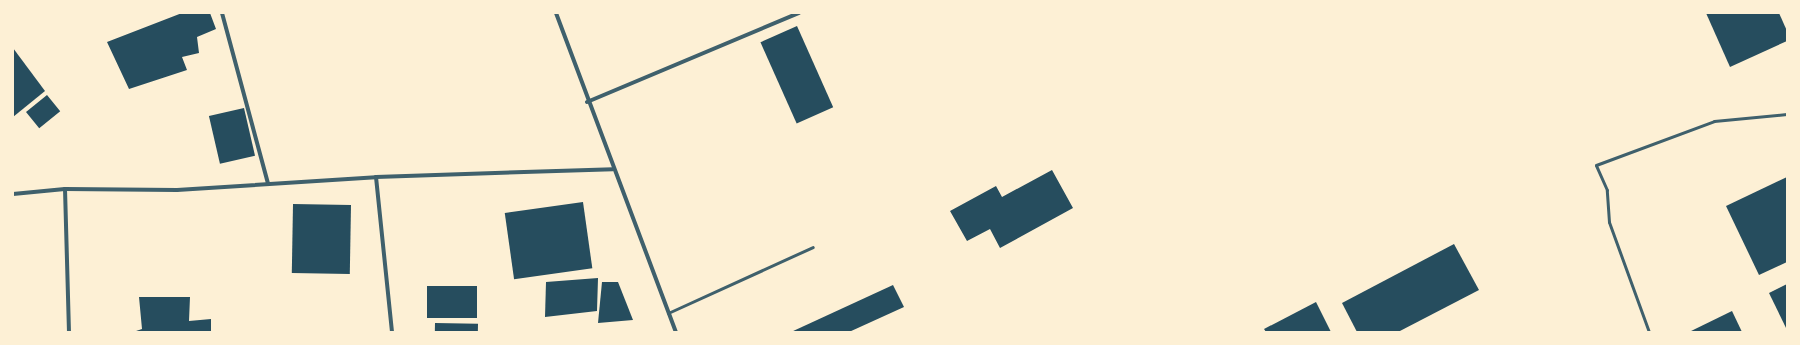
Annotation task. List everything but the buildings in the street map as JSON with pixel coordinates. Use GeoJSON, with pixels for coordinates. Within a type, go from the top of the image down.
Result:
{"type":"FeatureCollection","features":[{"type":"Feature","properties":{"kind":"street"},"geometry":{"type":"LineString","coordinates":[[222,13],[268,184]]}},
{"type":"Feature","properties":{"kind":"street"},"geometry":{"type":"LineString","coordinates":[[556,13],[587,102],[676,332]]}},
{"type":"Feature","properties":{"kind":"street"},"geometry":{"type":"LineString","coordinates":[[587,102],[799,13]]}},
{"type":"Feature","properties":{"kind":"street"},"geometry":{"type":"LineString","coordinates":[[13,194],[65,189],[177,190],[376,177],[613,169]]}},
{"type":"Feature","properties":{"kind":"street"},"geometry":{"type":"LineString","coordinates":[[376,177],[392,332]]}},
{"type":"Feature","properties":{"kind":"street"},"geometry":{"type":"LineString","coordinates":[[65,189],[69,332]]}},
{"type":"Feature","properties":{"kind":"lane"},"geometry":{"type":"LineString","coordinates":[[1649,332],[1609,222],[1607,190],[1596,165],[1714,120],[1787,114]]}},
{"type":"Feature","properties":{"kind":"lane"},"geometry":{"type":"LineString","coordinates":[[668,313],[813,247]]}}]}
